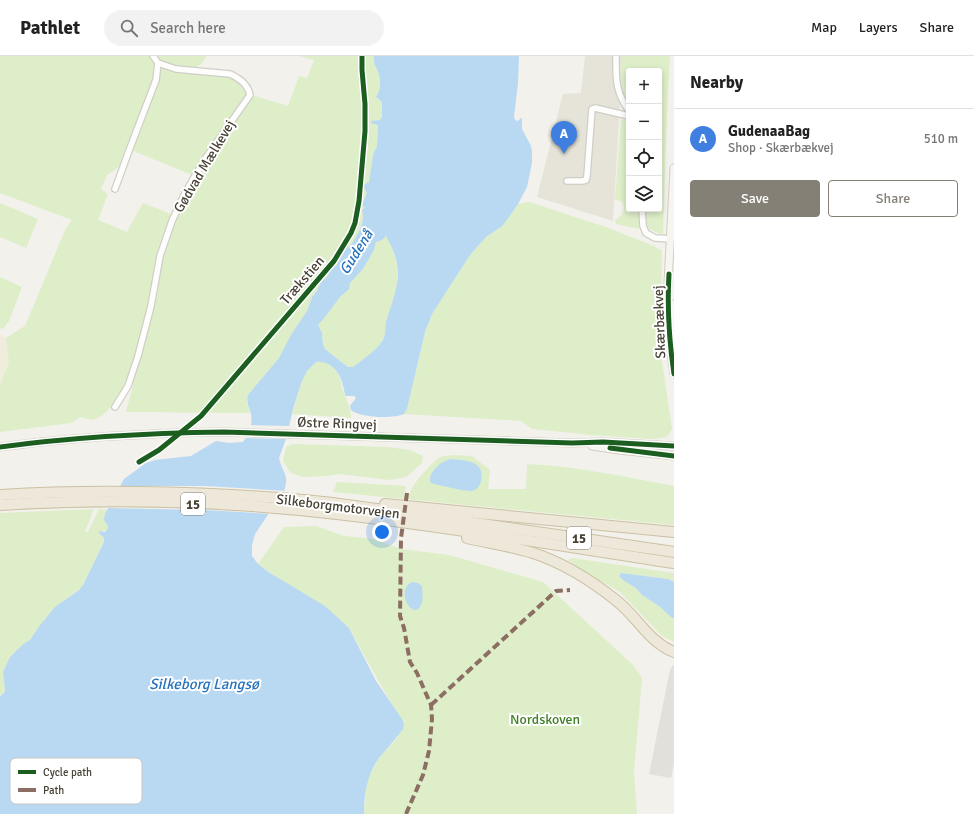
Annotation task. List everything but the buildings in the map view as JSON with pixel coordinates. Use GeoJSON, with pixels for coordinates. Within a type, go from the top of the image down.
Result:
{"type":"FeatureCollection","features":[{"type":"Feature","properties":{"kind":"highway","name":"Silkeborgmotorvejen"},"geometry":{"type":"LineString","coordinates":[[0,505],[47,498],[152,492],[258,497],[318,497],[340,506],[361,518],[674,562]]}},
{"type":"Feature","properties":{"kind":"highway","name":"Silkeborgmotorvejen"},"geometry":{"type":"LineString","coordinates":[[0,495],[205,504],[340,506],[484,524],[674,552]]}},
{"type":"Feature","properties":{"kind":"highway"},"geometry":{"type":"LineString","coordinates":[[340,506],[674,532]]}},
{"type":"Feature","properties":{"kind":"highway"},"geometry":{"type":"LineString","coordinates":[[361,518],[504,545],[534,553],[563,565],[592,582],[619,603],[661,646],[674,652]]}},
{"type":"Feature","properties":{"kind":"main road","name":"Skærbækvej"},"geometry":{"type":"LineString","coordinates":[[674,168],[667,303],[674,374]]}},
{"type":"Feature","properties":{"kind":"main road","name":"Skærbækvej"},"geometry":{"type":"LineString","coordinates":[[669,274],[674,326]]}},
{"type":"Feature","properties":{"kind":"main road","name":"Østre Ringvej"},"geometry":{"type":"LineString","coordinates":[[0,447],[72,438],[224,432],[572,443],[603,442],[674,446]]}},
{"type":"Feature","properties":{"kind":"main road","name":"Østre Ringvej"},"geometry":{"type":"LineString","coordinates":[[572,443],[674,456]]}},
{"type":"Feature","properties":{"kind":"main road"},"geometry":{"type":"LineString","coordinates":[[619,450],[674,451]]}},
{"type":"Feature","properties":{"kind":"street"},"geometry":{"type":"LineString","coordinates":[[115,189],[156,80],[158,63],[153,56]]}},
{"type":"Feature","properties":{"kind":"street"},"geometry":{"type":"LineString","coordinates":[[616,56],[618,92],[621,100],[626,106]]}},
{"type":"Feature","properties":{"kind":"street","name":"Gødvad Mælkevej"},"geometry":{"type":"LineString","coordinates":[[115,407],[128,386],[138,356],[151,306],[160,256],[172,220],[185,193],[205,159],[250,94],[249,90],[236,76],[230,74],[176,69],[158,63]]}},
{"type":"Feature","properties":{"kind":"street"},"geometry":{"type":"LineString","coordinates":[[567,181],[586,180],[592,109],[595,108],[626,115]]}},
{"type":"Feature","properties":{"kind":"street"},"geometry":{"type":"LineString","coordinates":[[642,212],[643,226],[646,234],[655,238],[671,239]]}},
{"type":"Feature","properties":{"kind":"shaded area"},"geometry":{"type":"Polygon","coordinates":[[[585,56],[623,56],[613,221],[537,197],[563,94],[581,93],[585,56]]]}},
{"type":"Feature","properties":{"kind":"shaded area"},"geometry":{"type":"Polygon","coordinates":[[[0,335],[6,338],[9,363],[0,384],[0,335]]]}},
{"type":"Feature","properties":{"kind":"shaded area"},"geometry":{"type":"Polygon","coordinates":[[[673,665],[674,763],[671,778],[649,774],[670,670],[673,665]]]}},
{"type":"Feature","properties":{"kind":"green space"},"geometry":{"type":"Polygon","coordinates":[[[0,56],[207,56],[201,64],[192,68],[181,68],[160,62],[119,167],[107,175],[101,189],[108,194],[98,220],[127,232],[143,203],[171,214],[158,249],[147,313],[135,357],[118,397],[107,411],[93,420],[80,417],[71,423],[0,432],[0,384],[9,363],[6,338],[25,326],[66,228],[72,220],[0,193],[0,56]]]}},
{"type":"Feature","properties":{"kind":"green space"},"geometry":{"type":"Polygon","coordinates":[[[299,56],[374,56],[380,82],[377,99],[382,102],[382,117],[380,120],[375,120],[378,125],[377,146],[373,155],[369,182],[364,186],[367,193],[362,205],[365,208],[356,237],[350,246],[346,247],[337,265],[312,297],[307,311],[279,358],[248,395],[247,403],[250,413],[126,412],[158,292],[160,270],[165,245],[177,214],[202,169],[250,98],[255,96],[288,106],[299,76],[307,78],[314,60],[299,56]]]}},
{"type":"Feature","properties":{"kind":"green space"},"geometry":{"type":"Polygon","coordinates":[[[622,56],[670,56],[663,235],[646,228],[645,212],[662,212],[662,68],[626,68],[626,99],[623,93],[620,69],[622,56]]]}},
{"type":"Feature","properties":{"kind":"green space"},"geometry":{"type":"Polygon","coordinates":[[[159,67],[190,73],[229,76],[236,81],[247,94],[246,98],[203,157],[192,175],[131,150],[159,67]]]}},
{"type":"Feature","properties":{"kind":"green space"},"geometry":{"type":"Polygon","coordinates":[[[621,119],[626,120],[626,212],[639,212],[639,229],[616,224],[615,220],[622,214],[624,206],[621,201],[615,200],[621,119]]]}},
{"type":"Feature","properties":{"kind":"green space"},"geometry":{"type":"Polygon","coordinates":[[[529,202],[606,227],[654,246],[662,251],[660,348],[672,429],[667,437],[653,439],[592,435],[532,429],[521,421],[404,414],[407,409],[425,332],[432,314],[470,255],[486,237],[507,220],[518,204],[529,202]]]}},
{"type":"Feature","properties":{"kind":"green space"},"geometry":{"type":"Polygon","coordinates":[[[0,203],[38,219],[26,248],[0,237],[0,203]]]}},
{"type":"Feature","properties":{"kind":"green space"},"geometry":{"type":"Polygon","coordinates":[[[386,235],[392,247],[395,258],[397,278],[394,297],[384,336],[376,349],[368,356],[353,368],[348,367],[326,350],[323,345],[322,333],[318,325],[349,287],[350,283],[363,269],[374,250],[376,242],[382,240],[386,235]]]}},
{"type":"Feature","properties":{"kind":"green space"},"geometry":{"type":"Polygon","coordinates":[[[0,277],[22,287],[9,321],[3,329],[0,328],[0,277]]]}},
{"type":"Feature","properties":{"kind":"green space"},"geometry":{"type":"Polygon","coordinates":[[[316,362],[324,362],[334,367],[340,378],[351,418],[292,414],[304,376],[316,362]]]}},
{"type":"Feature","properties":{"kind":"green space"},"geometry":{"type":"Polygon","coordinates":[[[293,444],[388,447],[410,450],[423,456],[422,463],[406,477],[389,480],[340,474],[302,477],[291,473],[283,461],[286,447],[293,444]]]}},
{"type":"Feature","properties":{"kind":"green space"},"geometry":{"type":"Polygon","coordinates":[[[442,456],[472,456],[490,470],[488,489],[526,489],[527,464],[583,469],[674,486],[674,525],[333,492],[337,482],[406,486],[404,494],[410,494],[411,490],[426,469],[435,461],[442,456]]]}},
{"type":"Feature","properties":{"kind":"green space"},"geometry":{"type":"Polygon","coordinates":[[[94,509],[85,531],[88,532],[99,509],[107,510],[105,514],[108,526],[107,531],[101,531],[99,534],[104,538],[104,542],[81,588],[64,600],[45,618],[28,642],[22,645],[10,657],[3,672],[5,688],[4,693],[0,695],[0,513],[94,509]]]}},
{"type":"Feature","properties":{"kind":"green space","name":"Nordskoven"},"geometry":{"type":"Polygon","coordinates":[[[316,526],[344,536],[374,539],[401,549],[449,555],[543,582],[633,665],[642,678],[634,772],[637,814],[364,814],[368,779],[379,758],[398,737],[402,719],[391,703],[349,628],[258,564],[284,527],[316,526]]]}},
{"type":"Feature","properties":{"kind":"green space"},"geometry":{"type":"Polygon","coordinates":[[[572,558],[674,573],[674,582],[668,579],[621,573],[620,577],[636,588],[642,595],[659,606],[672,618],[674,618],[674,642],[662,636],[620,592],[584,572],[568,560],[572,558]]]}},
{"type":"Feature","properties":{"kind":"water","name":"Silkeborg Langsø"},"geometry":{"type":"Polygon","coordinates":[[[374,56],[519,56],[518,83],[514,117],[515,120],[518,121],[521,118],[522,119],[522,129],[531,146],[532,163],[527,187],[518,204],[502,226],[486,237],[470,255],[432,314],[425,332],[407,409],[404,414],[392,417],[377,417],[355,413],[351,410],[350,406],[356,398],[354,396],[345,395],[340,377],[333,367],[323,362],[316,362],[307,371],[302,381],[293,409],[287,436],[279,458],[286,477],[286,485],[284,491],[255,534],[252,545],[252,556],[258,564],[270,573],[325,606],[349,628],[376,681],[402,719],[404,724],[403,729],[379,758],[369,778],[364,814],[0,814],[0,696],[5,690],[3,672],[10,657],[22,645],[30,640],[55,607],[79,590],[83,585],[104,542],[104,538],[99,531],[105,532],[107,530],[108,526],[104,520],[105,514],[124,479],[146,463],[155,460],[191,456],[216,441],[229,443],[243,442],[251,425],[251,414],[247,398],[248,395],[279,358],[291,335],[307,311],[312,297],[317,291],[321,282],[336,266],[346,247],[350,246],[358,233],[363,219],[362,210],[365,208],[362,205],[367,193],[363,185],[369,182],[373,155],[377,146],[378,125],[371,123],[371,121],[380,120],[382,117],[382,102],[376,97],[380,88],[379,75],[374,63],[374,56]],[[386,236],[382,240],[376,242],[374,250],[363,269],[350,283],[349,289],[340,297],[318,325],[322,333],[323,345],[326,350],[348,367],[353,367],[369,355],[377,348],[384,338],[386,322],[398,279],[396,259],[386,236]]]}},
{"type":"Feature","properties":{"kind":"water"},"geometry":{"type":"Polygon","coordinates":[[[451,459],[469,461],[480,468],[482,476],[480,484],[475,490],[467,491],[430,482],[431,474],[436,467],[451,459]]]}},
{"type":"Feature","properties":{"kind":"water"},"geometry":{"type":"Polygon","coordinates":[[[621,573],[668,579],[674,582],[674,618],[642,595],[636,588],[623,580],[619,576],[621,573]]]}},
{"type":"Feature","properties":{"kind":"water"},"geometry":{"type":"Polygon","coordinates":[[[412,582],[418,583],[422,586],[423,598],[418,609],[414,610],[410,608],[405,598],[407,586],[412,582]]]}},
{"type":"Feature","properties":{"kind":"pier"},"geometry":{"type":"Polygon","coordinates":[[[248,425],[291,426],[288,439],[243,438],[247,434],[248,425]]]}},
{"type":"Feature","properties":{"kind":"pier"},"geometry":{"type":"Polygon","coordinates":[[[118,486],[206,486],[287,491],[278,503],[112,496],[118,486]]]}},
{"type":"Feature","properties":{"kind":"pier"},"geometry":{"type":"Polygon","coordinates":[[[111,498],[277,505],[271,514],[205,510],[106,508],[111,498]]]}},
{"type":"Feature","properties":{"kind":"marked path"},"geometry":{"type":"LineString","coordinates":[[406,814],[423,775],[429,751],[432,719],[431,705],[417,673],[410,662],[404,628],[400,616],[401,538],[407,493]]}},
{"type":"Feature","properties":{"kind":"marked path"},"geometry":{"type":"LineString","coordinates":[[431,705],[556,591],[570,590]]}},
{"type":"Feature","properties":{"kind":"cycle path","name":"Trækstien"},"geometry":{"type":"LineString","coordinates":[[139,462],[159,450],[201,416],[334,261],[351,233],[355,223],[359,201],[365,131],[362,56]]}},
{"type":"Feature","properties":{"kind":"cycle path"},"geometry":{"type":"LineString","coordinates":[[669,274],[669,324],[674,374]]}},
{"type":"Feature","properties":{"kind":"cycle path"},"geometry":{"type":"LineString","coordinates":[[0,447],[112,436],[224,432],[572,443],[603,442],[674,446]]}},
{"type":"Feature","properties":{"kind":"cycle path"},"geometry":{"type":"LineString","coordinates":[[610,448],[674,456]]}},
{"type":"Feature","properties":{"kind":"place","name":"GudenaaBag"},"geometry":{"type":"Point","coordinates":[564,154]}},
{"type":"Feature","properties":{"kind":"water label","name":"Gudenå"},"geometry":{"type":"Point","coordinates":[356,252]}}]}
